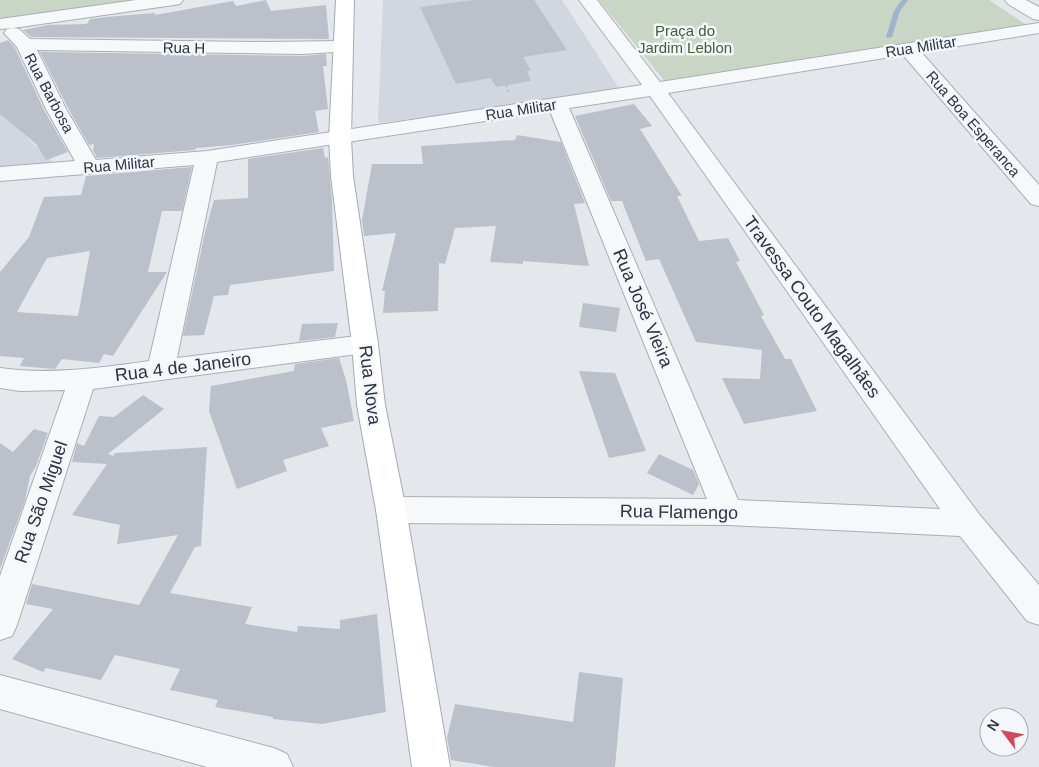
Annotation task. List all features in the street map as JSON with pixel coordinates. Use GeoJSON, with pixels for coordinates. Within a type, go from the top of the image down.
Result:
{"type":"FeatureCollection","features":[{"type":"Feature","properties":{"kind":"main road","name":"Rua Nova"},"geometry":{"type":"LineString","coordinates":[[345,0],[340,138],[342,176],[365,344],[371,405],[391,510],[431,767]]}},
{"type":"Feature","properties":{"kind":"street"},"geometry":{"type":"LineString","coordinates":[[1,24],[174,0]]}},
{"type":"Feature","properties":{"kind":"street","name":"Travessa Couto Magalhães"},"geometry":{"type":"LineString","coordinates":[[588,0],[968,523],[1039,610]]}},
{"type":"Feature","properties":{"kind":"street"},"geometry":{"type":"LineString","coordinates":[[1014,0],[1039,15]]}},
{"type":"Feature","properties":{"kind":"street","name":"Rua Barbosa"},"geometry":{"type":"LineString","coordinates":[[1,24],[24,45],[56,109],[90,168]]}},
{"type":"Feature","properties":{"kind":"street","name":"Rua Militar"},"geometry":{"type":"LineString","coordinates":[[0,174],[208,157],[655,90],[1039,28]]}},
{"type":"Feature","properties":{"kind":"street","name":"Rua H"},"geometry":{"type":"LineString","coordinates":[[24,45],[107,44],[278,50],[343,47]]}},
{"type":"Feature","properties":{"kind":"street","name":"Rua Boa Esperanca"},"geometry":{"type":"LineString","coordinates":[[908,49],[1039,199]]}},
{"type":"Feature","properties":{"kind":"street","name":"Rua José Vieira"},"geometry":{"type":"LineString","coordinates":[[558,104],[728,512]]}},
{"type":"Feature","properties":{"kind":"street"},"geometry":{"type":"LineString","coordinates":[[160,369],[208,157]]}},
{"type":"Feature","properties":{"kind":"street","name":"Rua 4 de Janeiro"},"geometry":{"type":"LineString","coordinates":[[0,378],[20,381],[82,380],[365,344]]}},
{"type":"Feature","properties":{"kind":"street","name":"Rua São Miguel"},"geometry":{"type":"LineString","coordinates":[[0,624],[82,380]]}},
{"type":"Feature","properties":{"kind":"street","name":"Rua Flamengo"},"geometry":{"type":"LineString","coordinates":[[391,510],[728,512],[968,523]]}},
{"type":"Feature","properties":{"kind":"street"},"geometry":{"type":"LineString","coordinates":[[0,692],[274,767]]}},
{"type":"Feature","properties":{"kind":"shaded area"},"geometry":{"type":"Polygon","coordinates":[[[383,0],[562,0],[622,93],[378,123],[383,0]]]}},
{"type":"Feature","properties":{"kind":"shaded area"},"geometry":{"type":"Polygon","coordinates":[[[0,112],[53,162],[0,168],[0,112]]]}},
{"type":"Feature","properties":{"kind":"green space"},"geometry":{"type":"Polygon","coordinates":[[[0,0],[133,0],[0,20],[0,0]]]}},
{"type":"Feature","properties":{"kind":"green space","name":"Praça do Jardim Leblon"},"geometry":{"type":"Polygon","coordinates":[[[599,0],[989,0],[1028,26],[667,84],[599,0]]]}},
{"type":"Feature","properties":{"kind":"building"},"geometry":{"type":"Polygon","coordinates":[[[266,0],[271,11],[326,5],[329,39],[31,37],[23,30],[48,25],[87,24],[90,19],[106,17],[155,13],[155,15],[233,1],[236,6],[266,0]]]}},
{"type":"Feature","properties":{"kind":"building"},"geometry":{"type":"Polygon","coordinates":[[[473,0],[534,0],[567,50],[523,57],[531,71],[527,71],[531,81],[496,87],[491,78],[456,84],[420,7],[473,0]]]}},
{"type":"Feature","properties":{"kind":"building"},"geometry":{"type":"Polygon","coordinates":[[[8,40],[15,48],[44,110],[68,152],[46,160],[36,144],[0,114],[0,43],[8,40]]]}},
{"type":"Feature","properties":{"kind":"building"},"geometry":{"type":"Polygon","coordinates":[[[40,52],[303,56],[326,54],[327,66],[323,66],[328,109],[315,111],[319,132],[232,145],[196,148],[195,150],[97,158],[93,150],[94,144],[89,145],[40,52]]]}},
{"type":"Feature","properties":{"kind":"building"},"geometry":{"type":"Polygon","coordinates":[[[634,104],[652,126],[640,129],[682,196],[677,196],[699,241],[728,238],[740,261],[736,262],[764,315],[761,316],[785,359],[791,359],[817,411],[744,424],[722,378],[760,379],[762,350],[696,342],[659,259],[646,261],[622,201],[611,201],[575,116],[634,104]]]}},
{"type":"Feature","properties":{"kind":"building"},"geometry":{"type":"Polygon","coordinates":[[[517,135],[561,142],[585,203],[574,204],[589,266],[523,261],[523,264],[490,262],[496,226],[455,228],[445,264],[439,263],[438,311],[383,313],[385,291],[382,291],[396,233],[364,236],[362,220],[372,164],[423,164],[421,146],[515,140],[517,135]]]}},
{"type":"Feature","properties":{"kind":"building"},"geometry":{"type":"Polygon","coordinates":[[[323,148],[325,158],[328,157],[332,200],[334,271],[230,285],[228,295],[214,296],[204,335],[183,336],[205,232],[214,200],[248,198],[248,159],[323,148]]]}},
{"type":"Feature","properties":{"kind":"building"},"geometry":{"type":"Polygon","coordinates":[[[192,167],[182,211],[162,211],[148,272],[167,272],[113,356],[104,354],[99,363],[62,359],[55,369],[20,366],[24,358],[0,356],[0,272],[29,237],[44,197],[81,195],[86,176],[192,167]],[[90,251],[47,258],[17,312],[78,316],[90,251]]]}},
{"type":"Feature","properties":{"kind":"building"},"geometry":{"type":"Polygon","coordinates":[[[583,303],[620,308],[616,332],[579,327],[583,303]]]}},
{"type":"Feature","properties":{"kind":"building"},"geometry":{"type":"Polygon","coordinates":[[[338,323],[335,337],[299,341],[302,324],[338,323]]]}},
{"type":"Feature","properties":{"kind":"building"},"geometry":{"type":"Polygon","coordinates":[[[339,358],[346,380],[354,421],[321,428],[329,446],[283,460],[287,471],[237,489],[209,411],[211,386],[294,371],[295,364],[339,358]]]}},
{"type":"Feature","properties":{"kind":"building"},"geometry":{"type":"Polygon","coordinates":[[[579,371],[615,373],[646,451],[609,458],[579,371]]]}},
{"type":"Feature","properties":{"kind":"building"},"geometry":{"type":"Polygon","coordinates":[[[143,395],[164,409],[108,454],[113,456],[115,453],[207,447],[201,546],[195,547],[170,593],[252,607],[245,624],[297,632],[298,626],[340,629],[340,620],[377,614],[386,712],[322,724],[273,719],[273,717],[215,707],[218,700],[170,690],[180,669],[115,655],[101,680],[46,668],[43,672],[12,659],[53,609],[26,604],[32,584],[139,605],[178,535],[117,544],[120,525],[72,515],[107,464],[72,462],[77,443],[84,446],[99,416],[114,417],[143,395]]]}},
{"type":"Feature","properties":{"kind":"building"},"geometry":{"type":"Polygon","coordinates":[[[34,429],[48,433],[36,466],[30,476],[25,500],[0,569],[0,443],[13,452],[34,429]]]}},
{"type":"Feature","properties":{"kind":"building"},"geometry":{"type":"Polygon","coordinates":[[[659,454],[693,470],[699,484],[693,495],[647,473],[659,454]]]}},
{"type":"Feature","properties":{"kind":"building"},"geometry":{"type":"Polygon","coordinates":[[[579,672],[623,678],[615,767],[494,767],[451,760],[447,738],[455,704],[573,722],[579,672]]]}},
{"type":"Feature","properties":{"kind":"waterway"},"geometry":{"type":"LineString","coordinates":[[889,37],[897,11],[905,0]]}}]}
